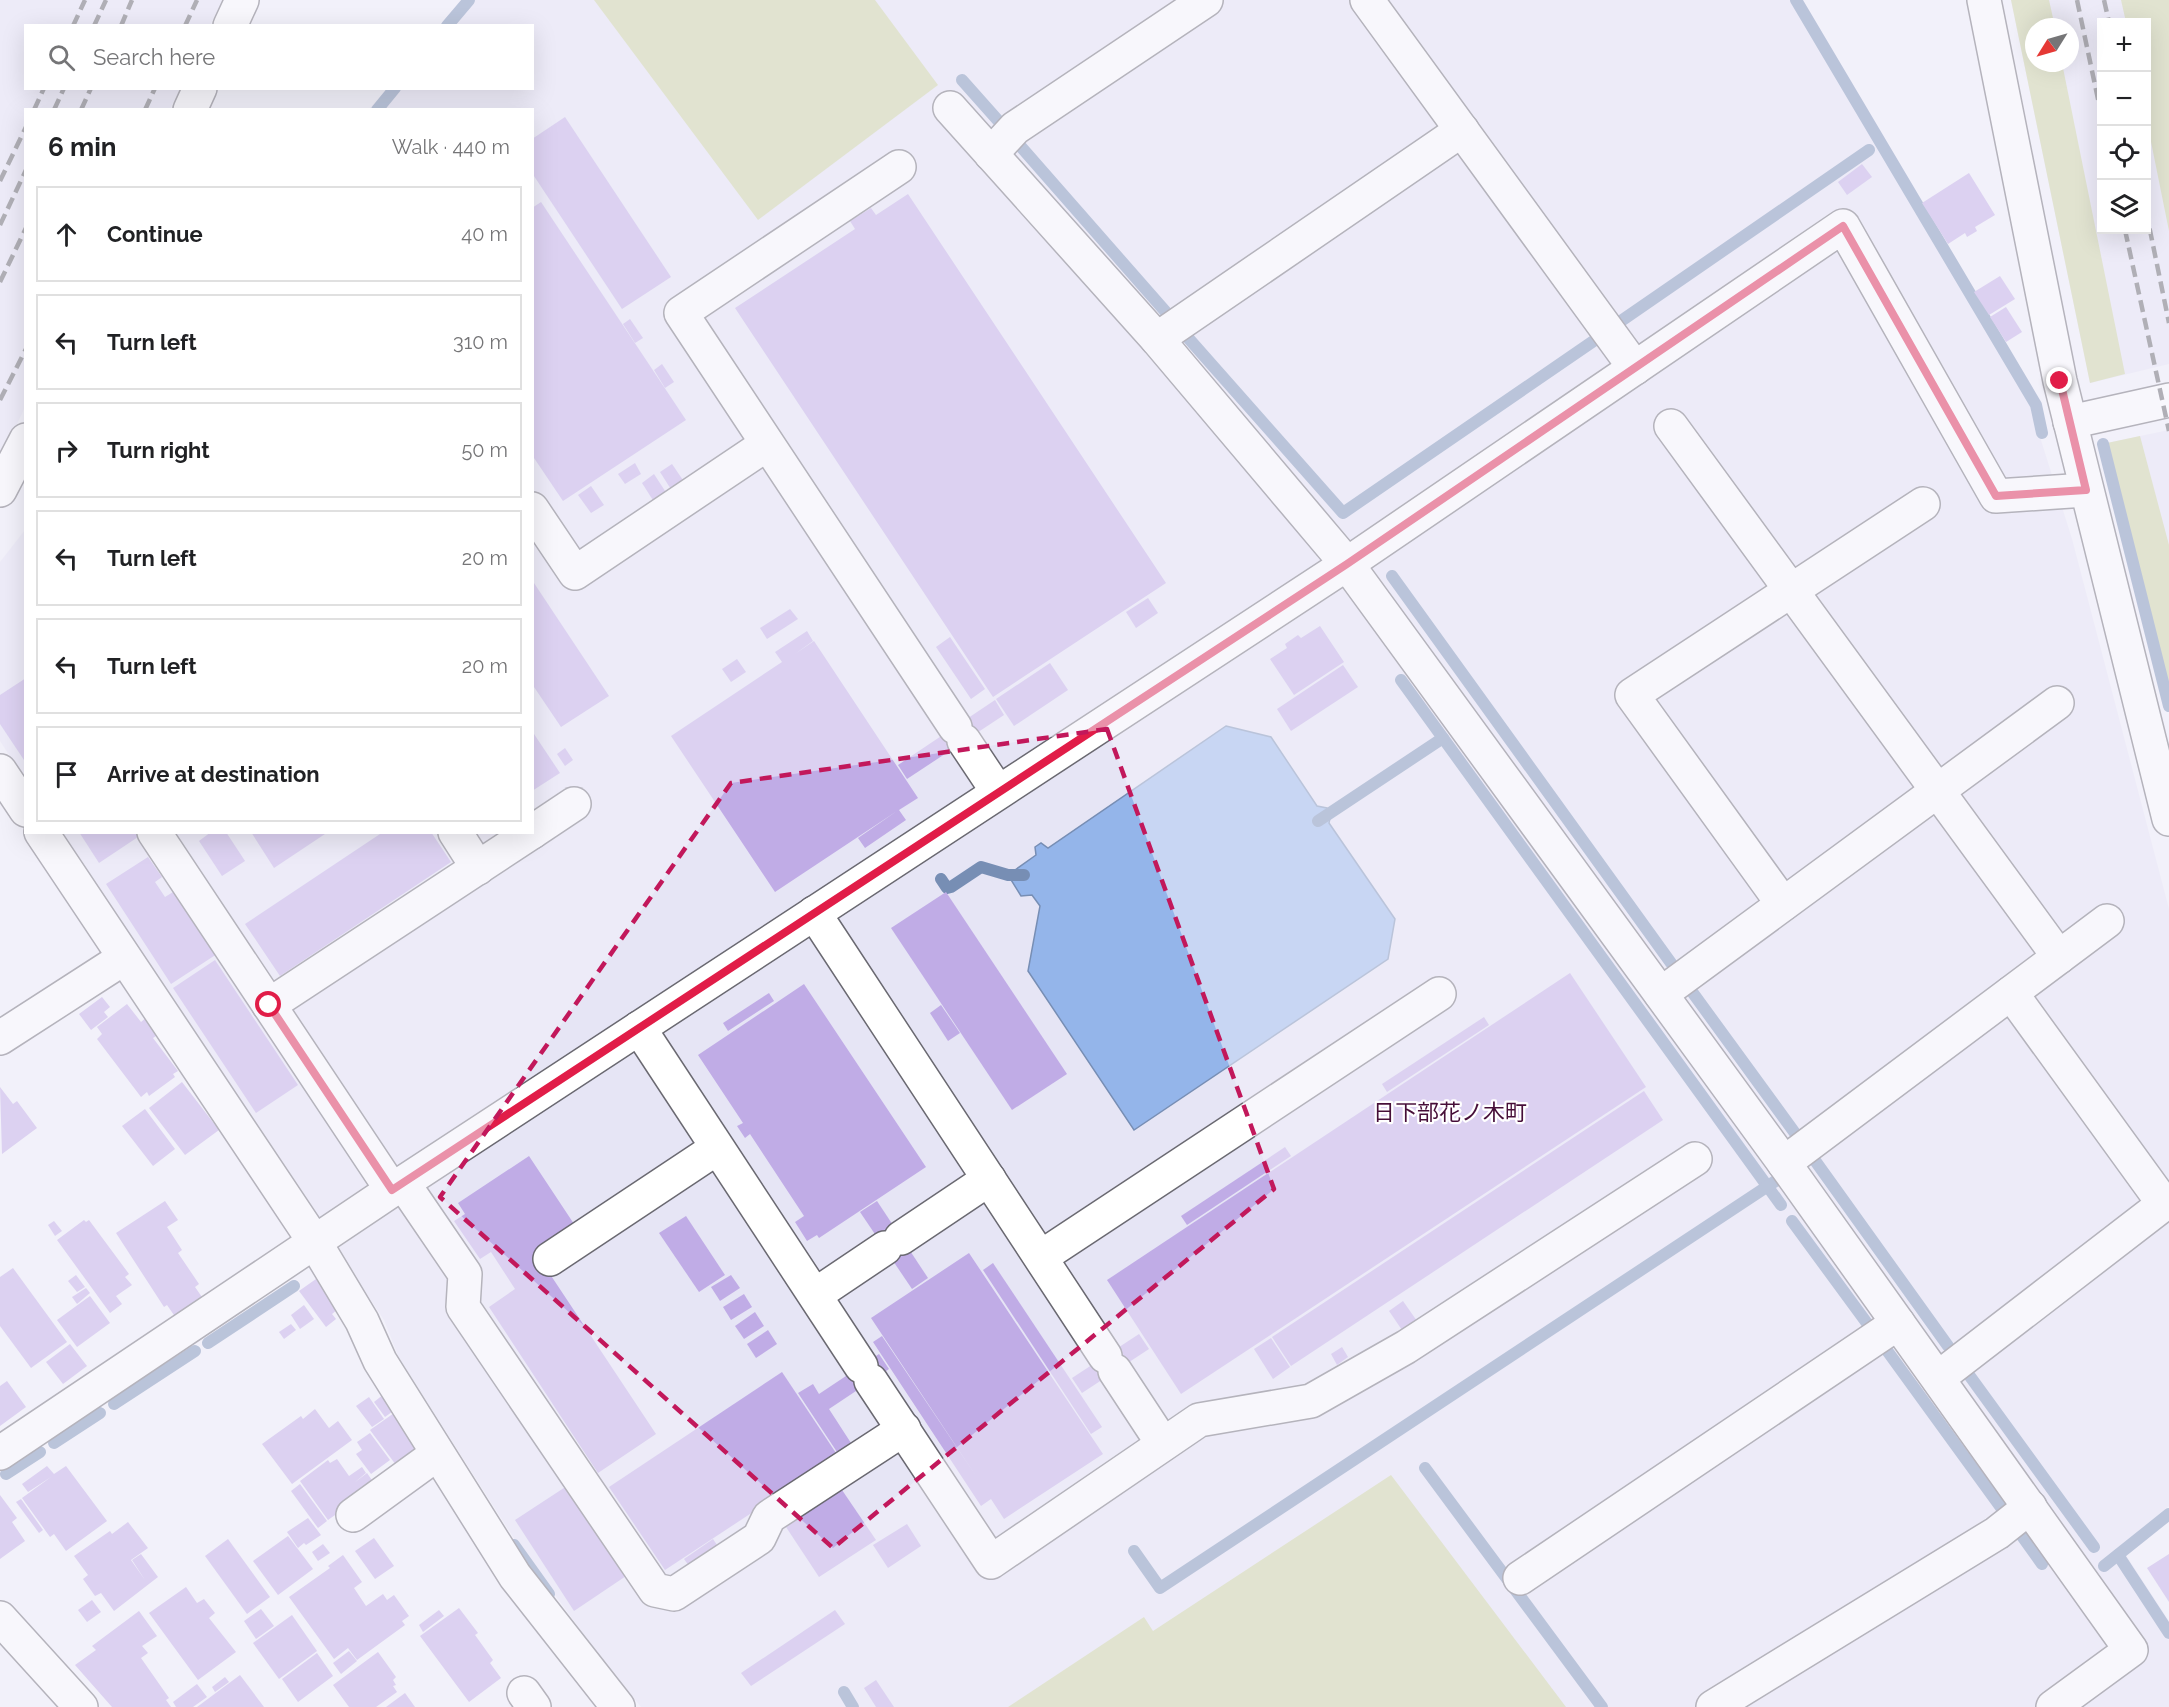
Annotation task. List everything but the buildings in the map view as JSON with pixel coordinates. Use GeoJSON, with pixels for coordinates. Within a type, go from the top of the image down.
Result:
{"type":"FeatureCollection","features":[{"type":"Feature","properties":{"kind":"street"},"geometry":{"type":"LineString","coordinates":[[231,24],[242,0]]}},
{"type":"Feature","properties":{"kind":"street"},"geometry":{"type":"LineString","coordinates":[[991,154],[1016,128],[1206,0]]}},
{"type":"Feature","properties":{"kind":"street"},"geometry":{"type":"LineString","coordinates":[[1367,0],[1635,368]]}},
{"type":"Feature","properties":{"kind":"street"},"geometry":{"type":"LineString","coordinates":[[1984,0],[2070,422],[2169,819]]}},
{"type":"Feature","properties":{"kind":"street"},"geometry":{"type":"LineString","coordinates":[[191,108],[199,90]]}},
{"type":"Feature","properties":{"kind":"street"},"geometry":{"type":"LineString","coordinates":[[950,108],[1157,339],[1347,564],[1784,1163],[2131,1650],[2053,1707]]}},
{"type":"Feature","properties":{"kind":"street"},"geometry":{"type":"LineString","coordinates":[[1157,339],[1462,130]]}},
{"type":"Feature","properties":{"kind":"street"},"geometry":{"type":"LineString","coordinates":[[899,167],[681,313],[998,792]]}},
{"type":"Feature","properties":{"kind":"street"},"geometry":{"type":"LineString","coordinates":[[0,1453],[314,1241],[1347,564],[1843,226],[1996,496],[2086,490]]}},
{"type":"Feature","properties":{"kind":"street"},"geometry":{"type":"LineString","coordinates":[[2070,422],[2169,400]]}},
{"type":"Feature","properties":{"kind":"street"},"geometry":{"type":"LineString","coordinates":[[1671,426],[2059,957]]}},
{"type":"Feature","properties":{"kind":"street"},"geometry":{"type":"LineString","coordinates":[[0,490],[24,444]]}},
{"type":"Feature","properties":{"kind":"street"},"geometry":{"type":"LineString","coordinates":[[534,516],[544,552],[575,573],[767,444]]}},
{"type":"Feature","properties":{"kind":"street"},"geometry":{"type":"LineString","coordinates":[[1783,904],[1632,695],[1923,504]]}},
{"type":"Feature","properties":{"kind":"street"},"geometry":{"type":"LineString","coordinates":[[1661,994],[2057,704]]}},
{"type":"Feature","properties":{"kind":"street"},"geometry":{"type":"LineString","coordinates":[[0,771],[24,807]]}},
{"type":"Feature","properties":{"kind":"street"},"geometry":{"type":"LineString","coordinates":[[534,831],[574,804]]}},
{"type":"Feature","properties":{"kind":"street"},"geometry":{"type":"LineString","coordinates":[[42,834],[314,1241],[362,1321],[380,1361],[515,1576],[618,1707]]}},
{"type":"Feature","properties":{"kind":"street"},"geometry":{"type":"LineString","coordinates":[[155,834],[269,1005],[398,1186],[465,1274],[463,1307],[655,1590],[674,1594],[759,1538],[769,1517],[904,1430]]}},
{"type":"Feature","properties":{"kind":"street"},"geometry":{"type":"LineString","coordinates":[[456,834],[478,868]]}},
{"type":"Feature","properties":{"kind":"street"},"geometry":{"type":"LineString","coordinates":[[269,1005],[529,834]]}},
{"type":"Feature","properties":{"kind":"street"},"geometry":{"type":"LineString","coordinates":[[814,913],[1163,1444]]}},
{"type":"Feature","properties":{"kind":"street"},"geometry":{"type":"LineString","coordinates":[[1784,1163],[2108,921]]}},
{"type":"Feature","properties":{"kind":"street"},"geometry":{"type":"LineString","coordinates":[[0,1038],[124,958]]}},
{"type":"Feature","properties":{"kind":"street"},"geometry":{"type":"LineString","coordinates":[[1938,1378],[2167,1202],[2012,993]]}},
{"type":"Feature","properties":{"kind":"street"},"geometry":{"type":"LineString","coordinates":[[1041,1257],[1440,994]]}},
{"type":"Feature","properties":{"kind":"street"},"geometry":{"type":"LineString","coordinates":[[639,1028],[991,1562],[1199,1420],[1311,1401],[1406,1347],[1695,1159]]}},
{"type":"Feature","properties":{"kind":"street"},"geometry":{"type":"LineString","coordinates":[[550,1259],[717,1148]]}},
{"type":"Feature","properties":{"kind":"street"},"geometry":{"type":"LineString","coordinates":[[815,1295],[989,1179]]}},
{"type":"Feature","properties":{"kind":"street"},"geometry":{"type":"LineString","coordinates":[[1520,1578],[1898,1323]]}},
{"type":"Feature","properties":{"kind":"street"},"geometry":{"type":"LineString","coordinates":[[353,1515],[437,1454]]}},
{"type":"Feature","properties":{"kind":"street"},"geometry":{"type":"LineString","coordinates":[[1713,1707],[1997,1533],[2030,1507]]}},
{"type":"Feature","properties":{"kind":"street"},"geometry":{"type":"LineString","coordinates":[[0,1618],[81,1707]]}},
{"type":"Feature","properties":{"kind":"highlighted area"},"geometry":{"type":"Polygon","coordinates":[[[1107,729],[1274,1189],[833,1548],[440,1197],[731,783],[1107,729]]]}},
{"type":"Feature","properties":{"kind":"shaded area"},"geometry":{"type":"Polygon","coordinates":[[[0,0],[223,0],[211,24],[24,24],[24,90],[180,90],[170,108],[24,108],[24,409],[0,460],[0,0]]]}},
{"type":"Feature","properties":{"kind":"shaded area"},"geometry":{"type":"Polygon","coordinates":[[[461,0],[1793,0],[2034,405],[2040,437],[2072,539],[2169,909],[2169,1506],[2120,1546],[2169,1621],[2169,1707],[641,1707],[595,1650],[515,1540],[399,1358],[384,1320],[62,834],[534,834],[534,108],[370,108],[386,90],[534,90],[534,24],[441,24],[461,0]]]}},
{"type":"Feature","properties":{"kind":"shaded area"},"geometry":{"type":"Polygon","coordinates":[[[2011,0],[2169,0],[2169,364],[2090,383],[2026,72],[2079,72],[2079,18],[2025,18],[2025,68],[2011,0]]]}},
{"type":"Feature","properties":{"kind":"shaded area"},"geometry":{"type":"Polygon","coordinates":[[[2169,430],[2169,688],[2107,443],[2169,430]]]}},
{"type":"Feature","properties":{"kind":"shaded area"},"geometry":{"type":"Polygon","coordinates":[[[24,531],[24,777],[0,741],[0,562],[24,531]]]}},
{"type":"Feature","properties":{"kind":"green space"},"geometry":{"type":"Polygon","coordinates":[[[594,0],[875,0],[938,85],[758,220],[594,0]]]}},
{"type":"Feature","properties":{"kind":"green space"},"geometry":{"type":"Polygon","coordinates":[[[2011,0],[2049,0],[2053,18],[2025,18],[2025,68],[2011,0]]]}},
{"type":"Feature","properties":{"kind":"green space"},"geometry":{"type":"Polygon","coordinates":[[[2121,0],[2169,0],[2169,231],[2151,142],[2151,18],[2125,18],[2121,0]]]}},
{"type":"Feature","properties":{"kind":"green space"},"geometry":{"type":"Polygon","coordinates":[[[2026,72],[2064,72],[2125,374],[2090,383],[2026,72]]]}},
{"type":"Feature","properties":{"kind":"green space"},"geometry":{"type":"Polygon","coordinates":[[[2140,436],[2169,545],[2169,688],[2107,443],[2140,436]]]}},
{"type":"Feature","properties":{"kind":"green space"},"geometry":{"type":"Polygon","coordinates":[[[1391,1475],[1566,1707],[1008,1707],[1144,1617],[1153,1631],[1391,1475]]]}},
{"type":"Feature","properties":{"kind":"water"},"geometry":{"type":"Polygon","coordinates":[[[1226,726],[1271,737],[1317,806],[1327,808],[1331,814],[1329,823],[1395,919],[1388,959],[1134,1130],[1028,971],[1040,906],[1032,895],[1021,896],[1008,875],[1036,855],[1035,847],[1041,843],[1048,848],[1226,726]]]}},
{"type":"Feature","properties":{"kind":"waterway"},"geometry":{"type":"LineString","coordinates":[[449,24],[469,0]]}},
{"type":"Feature","properties":{"kind":"waterway"},"geometry":{"type":"LineString","coordinates":[[1796,0],[2036,405],[2042,433]]}},
{"type":"Feature","properties":{"kind":"waterway"},"geometry":{"type":"LineString","coordinates":[[962,80],[1002,125]]}},
{"type":"Feature","properties":{"kind":"waterway"},"geometry":{"type":"LineString","coordinates":[[379,108],[393,90]]}},
{"type":"Feature","properties":{"kind":"waterway"},"geometry":{"type":"LineString","coordinates":[[1015,140],[1172,319]]}},
{"type":"Feature","properties":{"kind":"waterway"},"geometry":{"type":"LineString","coordinates":[[1621,321],[1869,150]]}},
{"type":"Feature","properties":{"kind":"waterway"},"geometry":{"type":"LineString","coordinates":[[1182,331],[1343,513],[1595,340]]}},
{"type":"Feature","properties":{"kind":"waterway"},"geometry":{"type":"LineString","coordinates":[[2103,444],[2169,706]]}},
{"type":"Feature","properties":{"kind":"waterway"},"geometry":{"type":"LineString","coordinates":[[1392,576],[1671,963]]}},
{"type":"Feature","properties":{"kind":"waterway"},"geometry":{"type":"LineString","coordinates":[[1401,680],[1781,1205]]}},
{"type":"Feature","properties":{"kind":"waterway"},"geometry":{"type":"LineString","coordinates":[[1318,821],[1443,738]]}},
{"type":"Feature","properties":{"kind":"waterway"},"geometry":{"type":"LineString","coordinates":[[941,879],[947,888],[951,887],[981,867],[1008,875],[1024,875]]}},
{"type":"Feature","properties":{"kind":"waterway"},"geometry":{"type":"LineString","coordinates":[[1690,989],[1800,1140]]}},
{"type":"Feature","properties":{"kind":"waterway"},"geometry":{"type":"LineString","coordinates":[[1811,1155],[1948,1346]]}},
{"type":"Feature","properties":{"kind":"waterway"},"geometry":{"type":"LineString","coordinates":[[1134,1551],[1160,1588],[1780,1178]]}},
{"type":"Feature","properties":{"kind":"waterway"},"geometry":{"type":"LineString","coordinates":[[1792,1221],[1872,1330]]}},
{"type":"Feature","properties":{"kind":"waterway"},"geometry":{"type":"LineString","coordinates":[[208,1343],[294,1286]]}},
{"type":"Feature","properties":{"kind":"waterway"},"geometry":{"type":"LineString","coordinates":[[1883,1345],[2005,1513]]}},
{"type":"Feature","properties":{"kind":"waterway"},"geometry":{"type":"LineString","coordinates":[[114,1404],[195,1351]]}},
{"type":"Feature","properties":{"kind":"waterway"},"geometry":{"type":"LineString","coordinates":[[1969,1375],[2094,1547]]}},
{"type":"Feature","properties":{"kind":"waterway"},"geometry":{"type":"LineString","coordinates":[[54,1443],[100,1413]]}},
{"type":"Feature","properties":{"kind":"waterway"},"geometry":{"type":"LineString","coordinates":[[6,1474],[40,1452]]}},
{"type":"Feature","properties":{"kind":"waterway"},"geometry":{"type":"LineString","coordinates":[[1425,1468],[1602,1707]]}},
{"type":"Feature","properties":{"kind":"waterway"},"geometry":{"type":"LineString","coordinates":[[2104,1566],[2169,1514]]}},
{"type":"Feature","properties":{"kind":"waterway"},"geometry":{"type":"LineString","coordinates":[[2017,1529],[2042,1564]]}},
{"type":"Feature","properties":{"kind":"waterway"},"geometry":{"type":"LineString","coordinates":[[514,1545],[549,1594]]}},
{"type":"Feature","properties":{"kind":"waterway"},"geometry":{"type":"LineString","coordinates":[[2118,1555],[2169,1633]]}},
{"type":"Feature","properties":{"kind":"waterway"},"geometry":{"type":"LineString","coordinates":[[844,1692],[853,1707]]}},
{"type":"Feature","properties":{"kind":"railway"},"geometry":{"type":"LineString","coordinates":[[74,24],[85,0]]}},
{"type":"Feature","properties":{"kind":"railway"},"geometry":{"type":"LineString","coordinates":[[95,24],[106,0]]}},
{"type":"Feature","properties":{"kind":"railway"},"geometry":{"type":"LineString","coordinates":[[122,24],[132,0]]}},
{"type":"Feature","properties":{"kind":"railway"},"geometry":{"type":"LineString","coordinates":[[186,24],[197,0]]}},
{"type":"Feature","properties":{"kind":"railway"},"geometry":{"type":"LineString","coordinates":[[2077,0],[2097,94]]}},
{"type":"Feature","properties":{"kind":"railway"},"geometry":{"type":"LineString","coordinates":[[2104,0],[2108,18]]}},
{"type":"Feature","properties":{"kind":"railway"},"geometry":{"type":"LineString","coordinates":[[35,108],[43,90]]}},
{"type":"Feature","properties":{"kind":"railway"},"geometry":{"type":"LineString","coordinates":[[55,108],[63,90]]}},
{"type":"Feature","properties":{"kind":"railway"},"geometry":{"type":"LineString","coordinates":[[82,108],[90,90]]}},
{"type":"Feature","properties":{"kind":"railway"},"geometry":{"type":"LineString","coordinates":[[146,108],[154,90]]}},
{"type":"Feature","properties":{"kind":"railway"},"geometry":{"type":"LineString","coordinates":[[0,181],[24,131]]}},
{"type":"Feature","properties":{"kind":"railway"},"geometry":{"type":"LineString","coordinates":[[0,225],[24,174]]}},
{"type":"Feature","properties":{"kind":"railway"},"geometry":{"type":"LineString","coordinates":[[0,282],[24,232]]}},
{"type":"Feature","properties":{"kind":"railway"},"geometry":{"type":"LineString","coordinates":[[2126,234],[2169,431]]}},
{"type":"Feature","properties":{"kind":"railway"},"geometry":{"type":"LineString","coordinates":[[2151,234],[2169,323]]}},
{"type":"Feature","properties":{"kind":"railway"},"geometry":{"type":"LineString","coordinates":[[0,400],[24,353]]}},
{"type":"Feature","properties":{"kind":"district","name":"日下部花ノ木町"},"geometry":{"type":"Point","coordinates":[1450,1112]}},
{"type":"Feature","properties":{"kind":"route"},"geometry":{"type":"LineString","coordinates":[[269,1005],[392,1190],[1347,564],[1843,226],[1996,496],[2086,490],[2060,381]]}}]}
